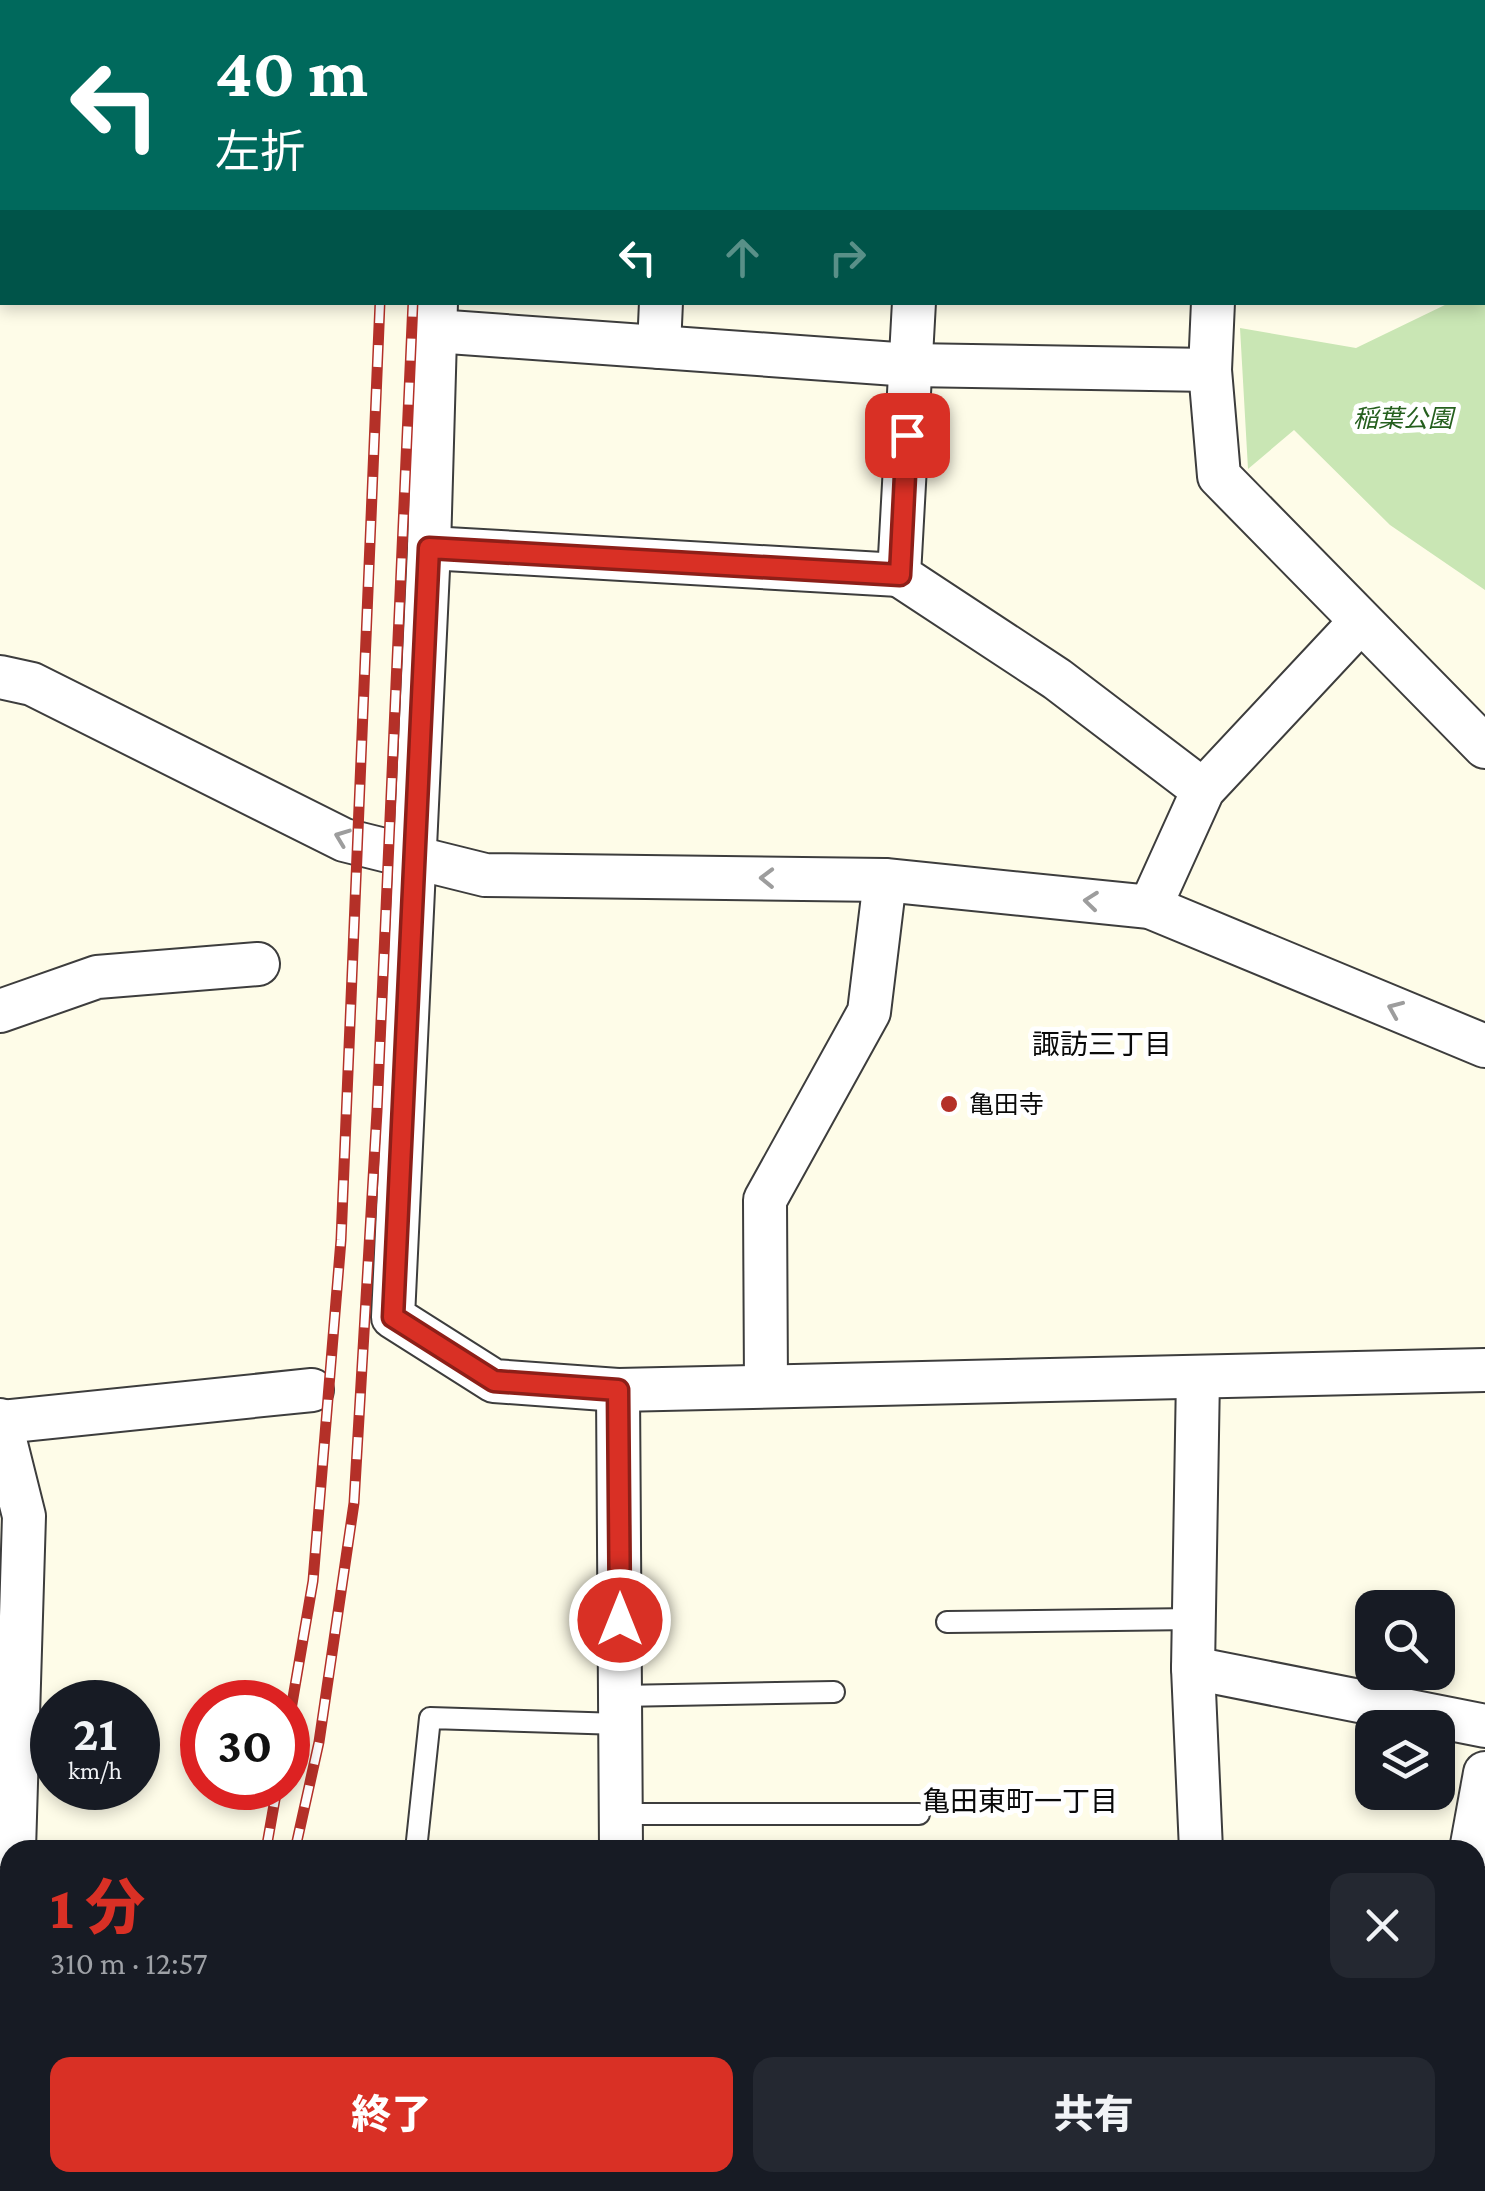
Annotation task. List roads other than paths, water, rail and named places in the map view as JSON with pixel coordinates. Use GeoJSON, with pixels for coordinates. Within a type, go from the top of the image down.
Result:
{"type":"FeatureCollection","features":[{"type":"Feature","properties":{"kind":"street"},"geometry":{"type":"LineString","coordinates":[[658,347],[661,305]]}},
{"type":"Feature","properties":{"kind":"street"},"geometry":{"type":"LineString","coordinates":[[900,575],[914,305]]}},
{"type":"Feature","properties":{"kind":"street"},"geometry":{"type":"LineString","coordinates":[[1213,305],[1210,370],[1219,476],[1485,747]]}},
{"type":"Feature","properties":{"kind":"street"},"geometry":{"type":"LineString","coordinates":[[1210,370],[910,365],[658,347],[436,317],[393,1317],[494,1381],[618,1390],[1485,1370]]}},
{"type":"Feature","properties":{"kind":"street"},"geometry":{"type":"LineString","coordinates":[[429,548],[900,575],[1057,679],[1203,790]]}},
{"type":"Feature","properties":{"kind":"street"},"geometry":{"type":"LineString","coordinates":[[1150,907],[1203,790],[1360,622]]}},
{"type":"Feature","properties":{"kind":"street"},"geometry":{"type":"LineString","coordinates":[[0,677],[32,684],[344,840],[485,875],[885,880],[1150,907],[1485,1046]]}},
{"type":"Feature","properties":{"kind":"street"},"geometry":{"type":"LineString","coordinates":[[766,1386],[764,1200],[869,1012],[885,880]]}},
{"type":"Feature","properties":{"kind":"street"},"geometry":{"type":"LineString","coordinates":[[0,1011],[97,977],[258,964]]}},
{"type":"Feature","properties":{"kind":"street"},"geometry":{"type":"LineString","coordinates":[[1198,1377],[1193,1668],[1201,1840]]}},
{"type":"Feature","properties":{"kind":"street"},"geometry":{"type":"LineString","coordinates":[[14,1840],[24,1516],[1,1421],[312,1390]]}},
{"type":"Feature","properties":{"kind":"street"},"geometry":{"type":"LineString","coordinates":[[618,1390],[621,1832]]}},
{"type":"Feature","properties":{"kind":"street"},"geometry":{"type":"LineString","coordinates":[[1193,1668],[1485,1726]]}},
{"type":"Feature","properties":{"kind":"street"},"geometry":{"type":"LineString","coordinates":[[1472,1840],[1485,1773]]}},
{"type":"Feature","properties":{"kind":"lane"},"geometry":{"type":"LineString","coordinates":[[947,1622],[1194,1619]]}},
{"type":"Feature","properties":{"kind":"lane"},"geometry":{"type":"LineString","coordinates":[[417,1840],[430,1718],[620,1710],[834,1692]]}},
{"type":"Feature","properties":{"kind":"lane"},"geometry":{"type":"LineString","coordinates":[[621,1832],[919,1814]]}},
{"type":"Feature","properties":{"kind":"railway"},"geometry":{"type":"LineString","coordinates":[[296,1680],[313,1581],[341,1240],[380,305]]}},
{"type":"Feature","properties":{"kind":"railway"},"geometry":{"type":"LineString","coordinates":[[297,1840],[319,1742],[354,1503],[377,1111],[413,305]]}},
{"type":"Feature","properties":{"kind":"railway"},"geometry":{"type":"LineString","coordinates":[[268,1840],[273,1810]]}},
{"type":"Feature","properties":{"kind":"place","name":"亀田寺"},"geometry":{"type":"Point","coordinates":[949,1104]}},
{"type":"Feature","properties":{"kind":"district","name":"諏訪三丁目"},"geometry":{"type":"Point","coordinates":[1102,1044]}},
{"type":"Feature","properties":{"kind":"district","name":"亀田東町一丁目"},"geometry":{"type":"Point","coordinates":[1020,1801]}},
{"type":"Feature","properties":{"kind":"park label","name":"稲葉公園"},"geometry":{"type":"Point","coordinates":[1403,418]}}]}
